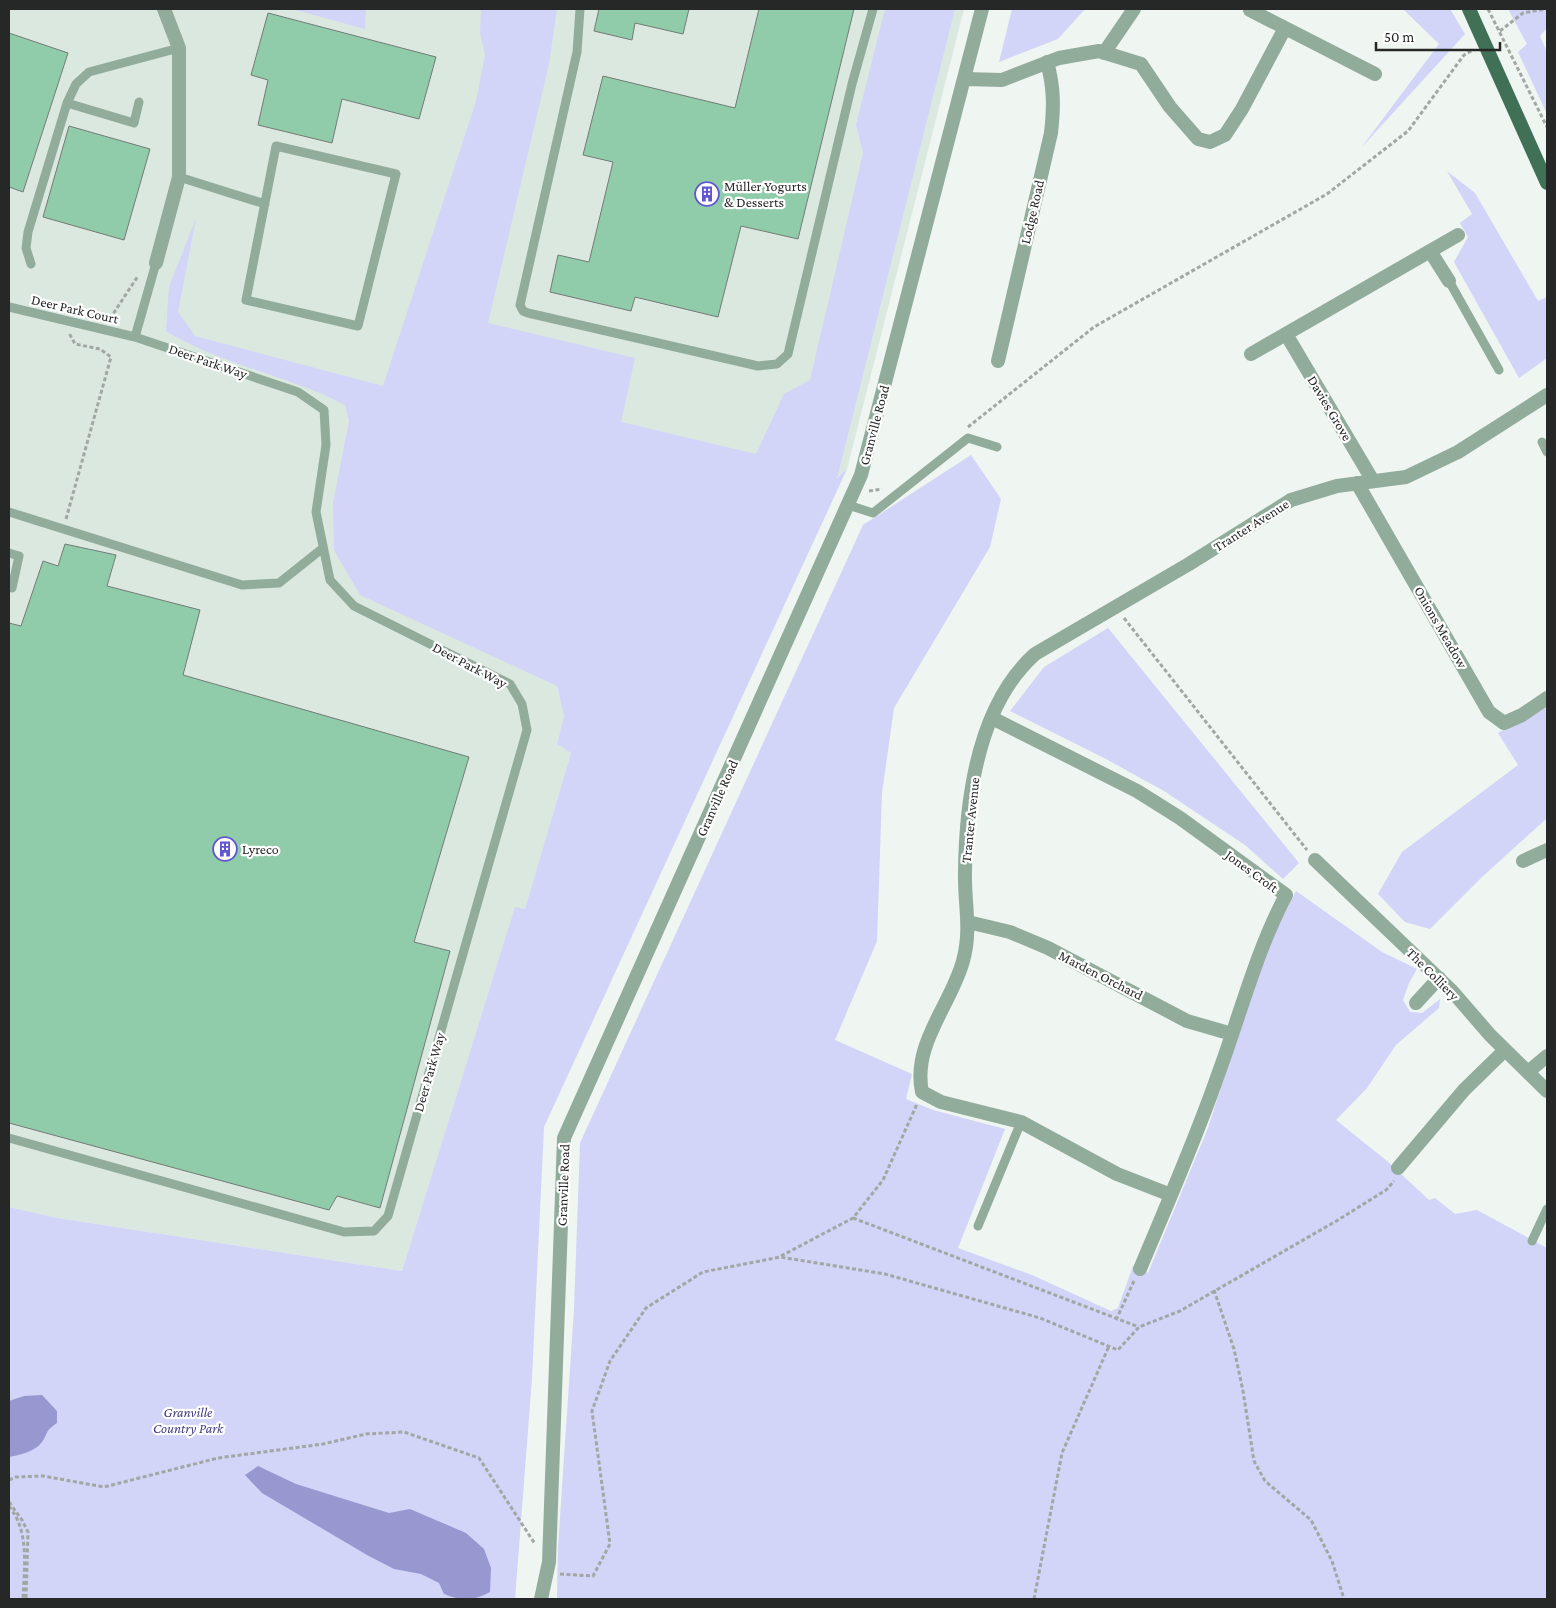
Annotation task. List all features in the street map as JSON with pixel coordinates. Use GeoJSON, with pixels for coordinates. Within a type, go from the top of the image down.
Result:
{"type":"FeatureCollection","features":[{"type":"Feature","properties":{"kind":"main road"},"geometry":{"type":"LineString","coordinates":[[1469,9],[1547,184]]}},
{"type":"Feature","properties":{"kind":"street"},"geometry":{"type":"LineString","coordinates":[[156,263],[179,177],[179,48],[164,9]]}},
{"type":"Feature","properties":{"kind":"street","name":"Granville Road"},"geometry":{"type":"LineString","coordinates":[[541,1599],[548,1567],[564,1138],[861,475],[982,9]]}},
{"type":"Feature","properties":{"kind":"street"},"geometry":{"type":"LineString","coordinates":[[1104,53],[1134,9]]}},
{"type":"Feature","properties":{"kind":"street"},"geometry":{"type":"LineString","coordinates":[[1250,10],[1375,74]]}},
{"type":"Feature","properties":{"kind":"street"},"geometry":{"type":"LineString","coordinates":[[964,79],[1002,80],[1059,58],[1091,52],[1104,53],[1141,64],[1170,107],[1198,139],[1210,142],[1225,135],[1242,109],[1285,28]]}},
{"type":"Feature","properties":{"kind":"street","name":"Lodge Road"},"geometry":{"type":"LineString","coordinates":[[998,361],[1055,106],[1047,62]]}},
{"type":"Feature","properties":{"kind":"street"},"geometry":{"type":"LineString","coordinates":[[1252,354],[1458,235]]}},
{"type":"Feature","properties":{"kind":"street"},"geometry":{"type":"LineString","coordinates":[[1430,251],[1449,281]]}},
{"type":"Feature","properties":{"kind":"street","name":"Davies Grove"},"geometry":{"type":"LineString","coordinates":[[1286,334],[1374,481]]}},
{"type":"Feature","properties":{"kind":"street","name":"Tranter Avenue"},"geometry":{"type":"LineString","coordinates":[[922,1092],[919,1077],[922,1053],[963,963],[969,932],[965,871],[972,780],[983,739],[992,718],[1006,688],[1024,664],[1035,654],[1115,608],[1291,500],[1337,486],[1406,477],[1458,452],[1547,395]]}},
{"type":"Feature","properties":{"kind":"street","name":"Onions Meadow"},"geometry":{"type":"LineString","coordinates":[[1357,483],[1489,712],[1504,723],[1522,715],[1547,698]]}},
{"type":"Feature","properties":{"kind":"street","name":"Jones Croft"},"geometry":{"type":"LineString","coordinates":[[992,718],[1138,791],[1180,818],[1286,895],[1270,925],[1202,1121],[1140,1269]]}},
{"type":"Feature","properties":{"kind":"street"},"geometry":{"type":"LineString","coordinates":[[1523,861],[1547,850]]}},
{"type":"Feature","properties":{"kind":"street","name":"The Colliery"},"geometry":{"type":"LineString","coordinates":[[1315,860],[1439,978],[1505,1050],[1547,1091]]}},
{"type":"Feature","properties":{"kind":"street","name":"Marden Orchard"},"geometry":{"type":"LineString","coordinates":[[968,922],[1010,932],[1048,948],[1187,1021],[1232,1034]]}},
{"type":"Feature","properties":{"kind":"street"},"geometry":{"type":"LineString","coordinates":[[1416,1003],[1439,978]]}},
{"type":"Feature","properties":{"kind":"street"},"geometry":{"type":"LineString","coordinates":[[1398,1168],[1464,1090],[1505,1050]]}},
{"type":"Feature","properties":{"kind":"street"},"geometry":{"type":"LineString","coordinates":[[1528,1072],[1547,1056]]}},
{"type":"Feature","properties":{"kind":"street"},"geometry":{"type":"LineString","coordinates":[[922,1092],[941,1102],[1021,1122],[1117,1174],[1171,1195]]}},
{"type":"Feature","properties":{"kind":"lane"},"geometry":{"type":"LineString","coordinates":[[580,9],[577,52],[520,305],[523,311],[758,366],[776,364],[788,354],[852,84],[873,9]]}},
{"type":"Feature","properties":{"kind":"lane"},"geometry":{"type":"LineString","coordinates":[[31,264],[26,248],[28,232],[67,103],[76,84],[89,72],[179,48]]}},
{"type":"Feature","properties":{"kind":"lane"},"geometry":{"type":"LineString","coordinates":[[67,103],[134,123],[139,102]]}},
{"type":"Feature","properties":{"kind":"lane"},"geometry":{"type":"LineString","coordinates":[[276,146],[396,174],[358,326],[246,300],[265,204],[276,146]]}},
{"type":"Feature","properties":{"kind":"lane"},"geometry":{"type":"LineString","coordinates":[[179,177],[265,204]]}},
{"type":"Feature","properties":{"kind":"lane"},"geometry":{"type":"LineString","coordinates":[[135,337],[156,263]]}},
{"type":"Feature","properties":{"kind":"lane"},"geometry":{"type":"LineString","coordinates":[[1449,281],[1499,370]]}},
{"type":"Feature","properties":{"kind":"lane","name":"Deer Park Court"},"geometry":{"type":"LineString","coordinates":[[9,307],[135,337]]}},
{"type":"Feature","properties":{"kind":"lane","name":"Deer Park Way"},"geometry":{"type":"LineString","coordinates":[[9,1138],[344,1232],[374,1231],[388,1216],[527,730],[522,704],[510,684],[354,606],[330,580],[316,512],[326,445],[324,410],[298,392],[135,337]]}},
{"type":"Feature","properties":{"kind":"lane"},"geometry":{"type":"LineString","coordinates":[[850,499],[873,513],[968,438],[997,447]]}},
{"type":"Feature","properties":{"kind":"lane"},"geometry":{"type":"LineString","coordinates":[[1542,442],[1547,452]]}},
{"type":"Feature","properties":{"kind":"lane"},"geometry":{"type":"LineString","coordinates":[[9,512],[242,585],[279,583],[324,548]]}},
{"type":"Feature","properties":{"kind":"lane"},"geometry":{"type":"LineString","coordinates":[[9,553],[19,556],[12,588]]}},
{"type":"Feature","properties":{"kind":"lane"},"geometry":{"type":"LineString","coordinates":[[978,1226],[1021,1122]]}},
{"type":"Feature","properties":{"kind":"lane"},"geometry":{"type":"LineString","coordinates":[[1532,1241],[1547,1209]]}},
{"type":"Feature","properties":{"kind":"path"},"geometry":{"type":"LineString","coordinates":[[1488,9],[1547,127]]}},
{"type":"Feature","properties":{"kind":"path"},"geometry":{"type":"LineString","coordinates":[[1500,31],[1527,9]]}},
{"type":"Feature","properties":{"kind":"path"},"geometry":{"type":"LineString","coordinates":[[1523,13],[1546,9]]}},
{"type":"Feature","properties":{"kind":"path"},"geometry":{"type":"LineString","coordinates":[[966,428],[1094,327],[1327,194],[1408,131],[1464,55],[1471,52]]}},
{"type":"Feature","properties":{"kind":"path"},"geometry":{"type":"LineString","coordinates":[[104,318],[111,317],[137,280],[140,272]]}},
{"type":"Feature","properties":{"kind":"path"},"geometry":{"type":"LineString","coordinates":[[55,318],[52,327],[69,333],[75,344],[100,349],[110,357],[64,528]]}},
{"type":"Feature","properties":{"kind":"path"},"geometry":{"type":"LineString","coordinates":[[850,499],[886,489]]}},
{"type":"Feature","properties":{"kind":"path"},"geometry":{"type":"LineString","coordinates":[[1115,608],[1315,860]]}},
{"type":"Feature","properties":{"kind":"path"},"geometry":{"type":"LineString","coordinates":[[9,1480],[16,1477],[43,1476],[104,1486],[218,1458],[323,1444],[366,1434],[404,1432],[479,1458],[548,1567],[593,1576],[610,1544],[592,1411],[610,1361],[646,1308],[703,1272],[780,1257],[853,1218],[883,1180],[922,1092]]}},
{"type":"Feature","properties":{"kind":"path"},"geometry":{"type":"LineString","coordinates":[[780,1257],[894,1277],[1040,1318],[1118,1350],[1139,1327],[1180,1311],[1338,1220],[1386,1190],[1402,1174],[1398,1168]]}},
{"type":"Feature","properties":{"kind":"path"},"geometry":{"type":"LineString","coordinates":[[853,1218],[1116,1320],[1139,1327]]}},
{"type":"Feature","properties":{"kind":"path"},"geometry":{"type":"LineString","coordinates":[[1116,1320],[1140,1269]]}},
{"type":"Feature","properties":{"kind":"path"},"geometry":{"type":"LineString","coordinates":[[1214,1290],[1236,1357],[1254,1461],[1266,1481],[1311,1520],[1332,1561],[1344,1599]]}},
{"type":"Feature","properties":{"kind":"path"},"geometry":{"type":"LineString","coordinates":[[1034,1599],[1062,1453],[1109,1346]]}},
{"type":"Feature","properties":{"kind":"path"},"geometry":{"type":"LineString","coordinates":[[9,1502],[28,1532],[24,1599]]}},
{"type":"Feature","properties":{"kind":"path"},"geometry":{"type":"LineString","coordinates":[[9,1506],[18,1518],[24,1537],[24,1599]]}},
{"type":"Feature","properties":{"kind":"shaded area"},"geometry":{"type":"Polygon","coordinates":[[[9,9],[964,9],[847,469],[646,643],[557,686],[564,716],[557,744],[571,753],[525,910],[515,908],[402,1271],[57,1218],[9,1207],[9,9]]]}},
{"type":"Feature","properties":{"kind":"shaded area"},"geometry":{"type":"Polygon","coordinates":[[[42,1395],[57,1411],[57,1423],[48,1430],[42,1442],[35,1448],[9,1457],[9,1401],[24,1396],[42,1395]]]}},
{"type":"Feature","properties":{"kind":"shaded area"},"geometry":{"type":"Polygon","coordinates":[[[258,1466],[296,1484],[389,1513],[410,1509],[466,1533],[484,1549],[491,1568],[490,1592],[468,1599],[450,1596],[444,1594],[439,1583],[421,1574],[394,1569],[367,1555],[262,1493],[245,1475],[258,1466]]]}},
{"type":"Feature","properties":{"kind":"green space"},"geometry":{"type":"Polygon","coordinates":[[[292,9],[366,9],[365,29],[292,9]]]}},
{"type":"Feature","properties":{"kind":"green space","name":"Granville Country Park"},"geometry":{"type":"Polygon","coordinates":[[[481,9],[557,9],[549,64],[488,323],[635,358],[621,422],[756,454],[784,394],[810,380],[863,153],[856,125],[885,9],[955,9],[837,478],[847,469],[544,1127],[532,1378],[515,1599],[9,1599],[9,1207],[57,1218],[402,1271],[515,907],[525,909],[571,753],[557,744],[564,716],[557,686],[360,595],[334,550],[333,503],[349,421],[345,405],[301,386],[209,353],[166,331],[169,287],[196,218],[178,312],[195,336],[383,386],[476,101],[485,55],[480,33],[481,9]]]}},
{"type":"Feature","properties":{"kind":"green space"},"geometry":{"type":"Polygon","coordinates":[[[1012,9],[1085,9],[1058,39],[999,62],[1012,9]]]}},
{"type":"Feature","properties":{"kind":"green space"},"geometry":{"type":"Polygon","coordinates":[[[1403,9],[1450,9],[1465,34],[1361,148],[1439,44],[1403,9]]]}},
{"type":"Feature","properties":{"kind":"green space"},"geometry":{"type":"Polygon","coordinates":[[[1508,9],[1547,9],[1547,28],[1540,36],[1547,52],[1547,114],[1518,52],[1527,44],[1508,9]]]}},
{"type":"Feature","properties":{"kind":"green space"},"geometry":{"type":"Polygon","coordinates":[[[1447,171],[1475,193],[1538,301],[1547,297],[1547,358],[1519,378],[1454,262],[1468,237],[1460,223],[1472,214],[1447,171]]]}},
{"type":"Feature","properties":{"kind":"green space"},"geometry":{"type":"Polygon","coordinates":[[[971,455],[1001,499],[990,547],[894,708],[882,793],[877,941],[835,1040],[912,1074],[906,1099],[933,1110],[1005,1129],[958,1248],[1032,1275],[1111,1311],[1118,1308],[1133,1266],[1148,1273],[1208,1128],[1265,951],[1296,891],[1382,952],[1417,969],[1409,983],[1403,1000],[1410,1012],[1422,1013],[1440,999],[1439,1008],[1396,1045],[1367,1088],[1336,1120],[1387,1161],[1429,1200],[1435,1198],[1455,1214],[1477,1210],[1547,1248],[1547,1599],[557,1599],[558,1547],[574,1309],[580,1143],[863,525],[971,455]]]}},
{"type":"Feature","properties":{"kind":"green space"},"geometry":{"type":"Polygon","coordinates":[[[1108,628],[1299,863],[1283,879],[1245,845],[1164,791],[1106,759],[1010,711],[1044,667],[1108,628]]]}},
{"type":"Feature","properties":{"kind":"green space"},"geometry":{"type":"Polygon","coordinates":[[[1547,705],[1547,818],[1482,877],[1430,929],[1405,922],[1378,894],[1402,852],[1518,765],[1498,733],[1547,705]]]}},
{"type":"Feature","properties":{"kind":"building"},"geometry":{"type":"Polygon","coordinates":[[[599,9],[689,9],[683,34],[635,23],[632,40],[594,31],[599,9]]]}},
{"type":"Feature","properties":{"kind":"building","name":"Müller Yogurts & Desserts"},"geometry":{"type":"Polygon","coordinates":[[[759,9],[854,9],[798,239],[741,226],[718,317],[635,297],[631,311],[550,292],[558,255],[589,262],[613,162],[583,155],[603,76],[735,108],[759,9]]]}},
{"type":"Feature","properties":{"kind":"building"},"geometry":{"type":"Polygon","coordinates":[[[268,13],[436,57],[419,119],[342,99],[332,143],[258,125],[268,80],[251,75],[268,13]]]}},
{"type":"Feature","properties":{"kind":"building"},"geometry":{"type":"Polygon","coordinates":[[[9,33],[68,53],[23,192],[9,187],[9,33]]]}},
{"type":"Feature","properties":{"kind":"building"},"geometry":{"type":"Polygon","coordinates":[[[69,126],[150,149],[124,240],[43,217],[69,126]]]}},
{"type":"Feature","properties":{"kind":"building","name":"Lyreco"},"geometry":{"type":"Polygon","coordinates":[[[65,544],[116,555],[107,586],[200,610],[183,675],[469,757],[414,942],[450,951],[380,1208],[337,1196],[329,1210],[9,1123],[9,623],[21,626],[43,561],[58,566],[65,544]]]}},
{"type":"Feature","properties":{"kind":"place","name":"Müller Yogurts & Desserts"},"geometry":{"type":"Point","coordinates":[707,194]}},
{"type":"Feature","properties":{"kind":"place","name":"Lyreco"},"geometry":{"type":"Point","coordinates":[225,849]}}]}
